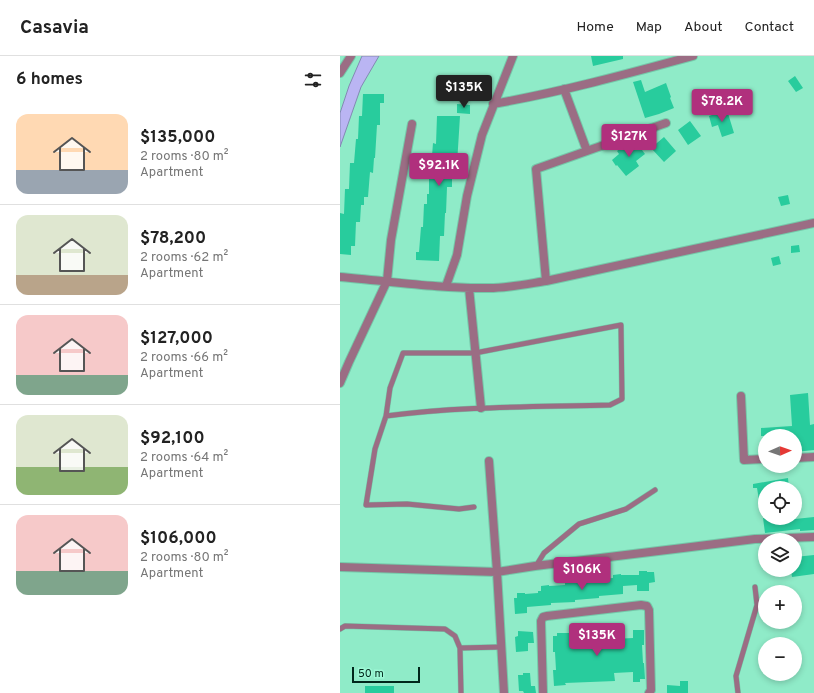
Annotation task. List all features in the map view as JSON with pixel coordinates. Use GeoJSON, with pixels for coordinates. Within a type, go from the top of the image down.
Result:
{"type":"FeatureCollection","features":[{"type":"Feature","properties":{"kind":"street"},"geometry":{"type":"LineString","coordinates":[[340,73],[351,56]]}},
{"type":"Feature","properties":{"kind":"street"},"geometry":{"type":"LineString","coordinates":[[446,286],[457,255],[467,196],[482,135],[513,56]]}},
{"type":"Feature","properties":{"kind":"street"},"geometry":{"type":"LineString","coordinates":[[493,104],[529,98],[612,78],[693,56]]}},
{"type":"Feature","properties":{"kind":"street"},"geometry":{"type":"LineString","coordinates":[[564,89],[587,151]]}},
{"type":"Feature","properties":{"kind":"street"},"geometry":{"type":"LineString","coordinates":[[546,281],[536,169],[666,123]]}},
{"type":"Feature","properties":{"kind":"street"},"geometry":{"type":"LineString","coordinates":[[340,383],[387,281],[391,240],[412,124]]}},
{"type":"Feature","properties":{"kind":"street"},"geometry":{"type":"LineString","coordinates":[[340,277],[469,288],[490,288],[520,285],[546,281],[814,223]]}},
{"type":"Feature","properties":{"kind":"street"},"geometry":{"type":"LineString","coordinates":[[469,288],[481,408]]}},
{"type":"Feature","properties":{"kind":"street"},"geometry":{"type":"LineString","coordinates":[[741,396],[744,460],[758,459]]}},
{"type":"Feature","properties":{"kind":"street"},"geometry":{"type":"LineString","coordinates":[[802,458],[814,457]]}},
{"type":"Feature","properties":{"kind":"street"},"geometry":{"type":"LineString","coordinates":[[489,461],[504,693]]}},
{"type":"Feature","properties":{"kind":"street"},"geometry":{"type":"LineString","coordinates":[[340,567],[497,572],[675,548],[755,540],[814,537]]}},
{"type":"Feature","properties":{"kind":"street"},"geometry":{"type":"LineString","coordinates":[[543,693],[541,621],[543,617],[641,605],[647,606],[649,610],[651,690],[649,693]]}},
{"type":"Feature","properties":{"kind":"lane"},"geometry":{"type":"LineString","coordinates":[[386,416],[416,412],[481,408],[610,405],[622,399],[621,325],[475,353],[403,352],[390,388],[386,416],[375,450],[366,504],[407,504],[459,509],[474,507]]}},
{"type":"Feature","properties":{"kind":"lane"},"geometry":{"type":"LineString","coordinates":[[535,566],[544,553],[580,524],[626,509],[655,490]]}},
{"type":"Feature","properties":{"kind":"lane"},"geometry":{"type":"LineString","coordinates":[[738,693],[736,676],[757,604],[755,587]]}},
{"type":"Feature","properties":{"kind":"lane"},"geometry":{"type":"LineString","coordinates":[[340,629],[345,626],[445,629],[455,636],[460,648],[461,693]]}},
{"type":"Feature","properties":{"kind":"lane"},"geometry":{"type":"LineString","coordinates":[[460,648],[501,647]]}},
{"type":"Feature","properties":{"kind":"shaded area"},"geometry":{"type":"Polygon","coordinates":[[[362,56],[379,56],[361,87],[340,147],[340,113],[349,86],[362,56]]]}},
{"type":"Feature","properties":{"kind":"building"},"geometry":{"type":"Polygon","coordinates":[[[591,56],[623,56],[623,59],[593,66],[591,56]]]}},
{"type":"Feature","properties":{"kind":"building"},"geometry":{"type":"Polygon","coordinates":[[[795,76],[803,88],[796,92],[788,81],[795,76]]]}},
{"type":"Feature","properties":{"kind":"building"},"geometry":{"type":"Polygon","coordinates":[[[641,80],[645,92],[666,83],[674,108],[645,118],[633,82],[641,80]]]}},
{"type":"Feature","properties":{"kind":"building"},"geometry":{"type":"Polygon","coordinates":[[[363,94],[384,94],[384,103],[380,103],[380,125],[377,125],[373,173],[370,172],[368,197],[364,197],[364,205],[361,205],[360,222],[356,222],[355,246],[351,246],[351,255],[340,254],[340,213],[344,214],[345,189],[349,189],[350,163],[354,163],[356,139],[358,139],[359,116],[362,116],[363,94]]]}},
{"type":"Feature","properties":{"kind":"building"},"geometry":{"type":"Polygon","coordinates":[[[457,104],[470,105],[470,114],[457,113],[457,104]]]}},
{"type":"Feature","properties":{"kind":"building"},"geometry":{"type":"Polygon","coordinates":[[[727,110],[734,133],[722,137],[718,125],[712,127],[709,116],[727,110]]]}},
{"type":"Feature","properties":{"kind":"building"},"geometry":{"type":"Polygon","coordinates":[[[437,116],[460,116],[457,164],[452,163],[452,187],[447,187],[444,236],[440,236],[439,261],[416,260],[416,252],[419,252],[421,227],[423,227],[424,204],[427,204],[427,194],[429,194],[429,169],[431,169],[433,143],[436,144],[437,116]]]}},
{"type":"Feature","properties":{"kind":"building"},"geometry":{"type":"Polygon","coordinates":[[[690,121],[701,136],[688,145],[678,130],[690,121]]]}},
{"type":"Feature","properties":{"kind":"building"},"geometry":{"type":"Polygon","coordinates":[[[664,137],[676,151],[664,162],[651,148],[664,137]]]}},
{"type":"Feature","properties":{"kind":"building"},"geometry":{"type":"Polygon","coordinates":[[[636,142],[645,154],[636,161],[639,166],[626,176],[612,160],[619,154],[617,151],[624,146],[627,149],[636,142]]]}},
{"type":"Feature","properties":{"kind":"building"},"geometry":{"type":"Polygon","coordinates":[[[788,195],[790,204],[781,206],[778,197],[788,195]]]}},
{"type":"Feature","properties":{"kind":"building"},"geometry":{"type":"Polygon","coordinates":[[[799,245],[800,252],[791,253],[791,246],[799,245]]]}},
{"type":"Feature","properties":{"kind":"building"},"geometry":{"type":"Polygon","coordinates":[[[779,256],[781,264],[773,266],[771,258],[779,256]]]}},
{"type":"Feature","properties":{"kind":"building"},"geometry":{"type":"Polygon","coordinates":[[[808,393],[810,425],[814,424],[814,450],[802,451],[802,429],[761,429],[792,426],[790,395],[808,393]]]}},
{"type":"Feature","properties":{"kind":"building"},"geometry":{"type":"Polygon","coordinates":[[[788,478],[788,481],[770,481],[788,478]]]}},
{"type":"Feature","properties":{"kind":"building"},"geometry":{"type":"Polygon","coordinates":[[[758,483],[758,494],[757,488],[753,488],[753,484],[758,483]]]}},
{"type":"Feature","properties":{"kind":"building"},"geometry":{"type":"Polygon","coordinates":[[[814,517],[814,530],[800,531],[800,529],[765,533],[764,525],[802,525],[802,518],[814,517]]]}},
{"type":"Feature","properties":{"kind":"building"},"geometry":{"type":"Polygon","coordinates":[[[814,555],[814,574],[802,576],[802,556],[814,555]]]}},
{"type":"Feature","properties":{"kind":"building"},"geometry":{"type":"Polygon","coordinates":[[[639,571],[654,572],[655,582],[649,583],[649,591],[637,591],[637,585],[623,586],[623,594],[575,600],[575,602],[551,603],[551,605],[527,607],[527,613],[515,614],[514,598],[517,598],[517,593],[538,593],[538,591],[541,591],[541,586],[565,585],[565,582],[590,582],[589,578],[613,578],[613,575],[621,574],[639,575],[639,571]]]}},
{"type":"Feature","properties":{"kind":"building"},"geometry":{"type":"Polygon","coordinates":[[[606,629],[614,629],[614,639],[633,638],[633,630],[644,630],[644,645],[642,645],[645,679],[640,679],[640,682],[633,682],[633,672],[614,673],[615,681],[565,683],[566,685],[554,686],[553,670],[556,670],[555,652],[553,652],[553,636],[557,636],[557,633],[582,633],[582,631],[606,631],[606,629]]]}},
{"type":"Feature","properties":{"kind":"building"},"geometry":{"type":"Polygon","coordinates":[[[518,631],[533,632],[534,643],[528,643],[528,651],[516,652],[515,637],[518,636],[518,631]]]}},
{"type":"Feature","properties":{"kind":"building"},"geometry":{"type":"Polygon","coordinates":[[[523,673],[530,673],[531,686],[535,686],[536,693],[524,693],[523,691],[519,691],[518,675],[523,675],[523,673]]]}},
{"type":"Feature","properties":{"kind":"building"},"geometry":{"type":"Polygon","coordinates":[[[680,681],[688,681],[688,693],[667,693],[667,685],[680,686],[680,681]]]}},
{"type":"Feature","properties":{"kind":"building"},"geometry":{"type":"Polygon","coordinates":[[[365,686],[394,686],[394,693],[365,693],[365,686]]]}}]}
